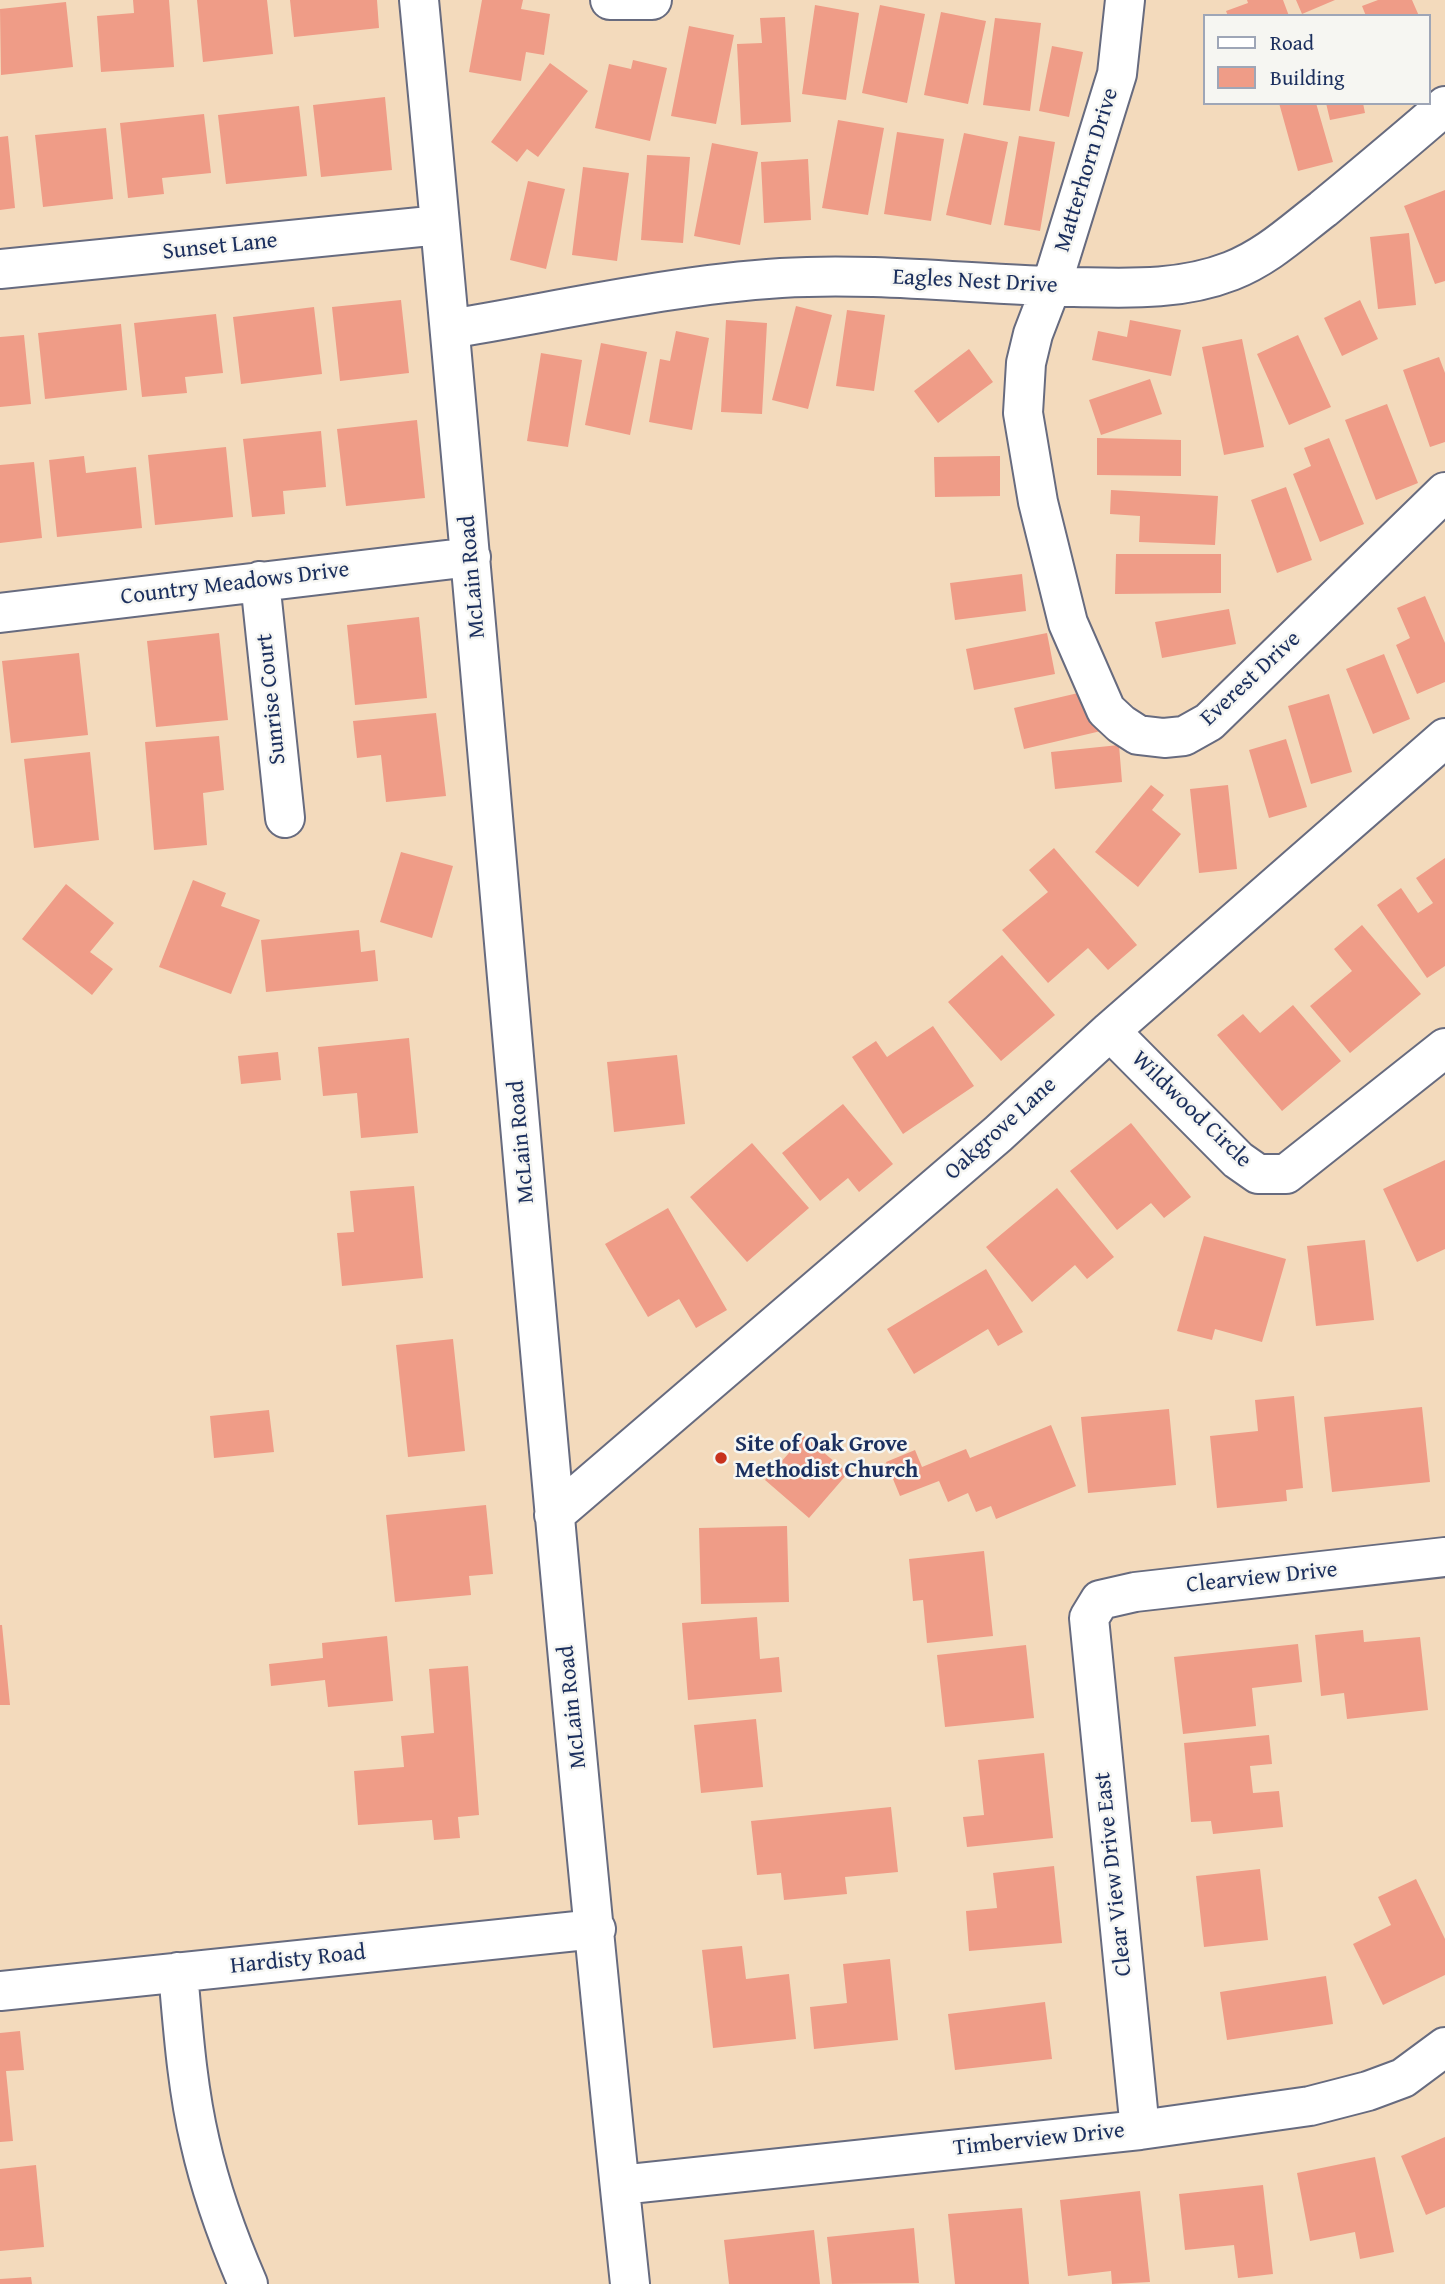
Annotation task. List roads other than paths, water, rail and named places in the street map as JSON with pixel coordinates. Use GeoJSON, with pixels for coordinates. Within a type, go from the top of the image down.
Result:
{"type":"FeatureCollection","features":[{"type":"Feature","properties":{"kind":"street","name":"McLain Road"},"geometry":{"type":"LineString","coordinates":[[419,0],[471,556],[554,1515],[630,2284]]}},
{"type":"Feature","properties":{"kind":"street"},"geometry":{"type":"LineString","coordinates":[[610,0],[652,0]]}},
{"type":"Feature","properties":{"kind":"street","name":"Matterhorn Drive"},"geometry":{"type":"LineString","coordinates":[[1068,623],[1038,502],[1023,413],[1026,363],[1117,74],[1125,0]]}},
{"type":"Feature","properties":{"kind":"street","name":"Eagles Nest Drive"},"geometry":{"type":"LineString","coordinates":[[450,330],[675,291],[780,278],[863,276],[1051,287],[1140,289],[1194,283],[1262,257],[1377,165],[1445,106]]}},
{"type":"Feature","properties":{"kind":"street","name":"Sunset Lane"},"geometry":{"type":"LineString","coordinates":[[0,269],[440,225]]}},
{"type":"Feature","properties":{"kind":"street","name":"Everest Drive"},"geometry":{"type":"LineString","coordinates":[[1068,623],[1106,710],[1138,735],[1164,738],[1184,736],[1209,722],[1445,492]]}},
{"type":"Feature","properties":{"kind":"street","name":"Country Meadows Drive"},"geometry":{"type":"LineString","coordinates":[[0,613],[471,556]]}},
{"type":"Feature","properties":{"kind":"street","name":"Sunrise Court"},"geometry":{"type":"LineString","coordinates":[[260,581],[285,818]]}},
{"type":"Feature","properties":{"kind":"street","name":"Oakgrove Lane"},"geometry":{"type":"LineString","coordinates":[[554,1515],[998,1133],[1110,1031],[1445,738]]}},
{"type":"Feature","properties":{"kind":"street","name":"Wildwood Circle"},"geometry":{"type":"LineString","coordinates":[[1110,1031],[1238,1160],[1258,1174],[1286,1174],[1445,1048]]}},
{"type":"Feature","properties":{"kind":"street","name":"Clearview Drive"},"geometry":{"type":"LineString","coordinates":[[1089,1618],[1100,1600],[1135,1592],[1445,1557]]}},
{"type":"Feature","properties":{"kind":"street","name":"Clear View Drive East"},"geometry":{"type":"LineString","coordinates":[[1089,1618],[1140,2130]]}},
{"type":"Feature","properties":{"kind":"street","name":"Hardisty Road"},"geometry":{"type":"LineString","coordinates":[[0,1991],[596,1929]]}},
{"type":"Feature","properties":{"kind":"street"},"geometry":{"type":"LineString","coordinates":[[178,1972],[186,2052],[200,2141],[226,2234],[248,2284]]}},
{"type":"Feature","properties":{"kind":"street","name":"Timberview Drive"},"geometry":{"type":"LineString","coordinates":[[620,2185],[1140,2130],[1310,2106],[1368,2091],[1403,2078],[1445,2048]]}},
{"type":"Feature","properties":{"kind":"place","name":"Site of Oak Grove Methodist Church"},"geometry":{"type":"Point","coordinates":[721,1458]}}]}
